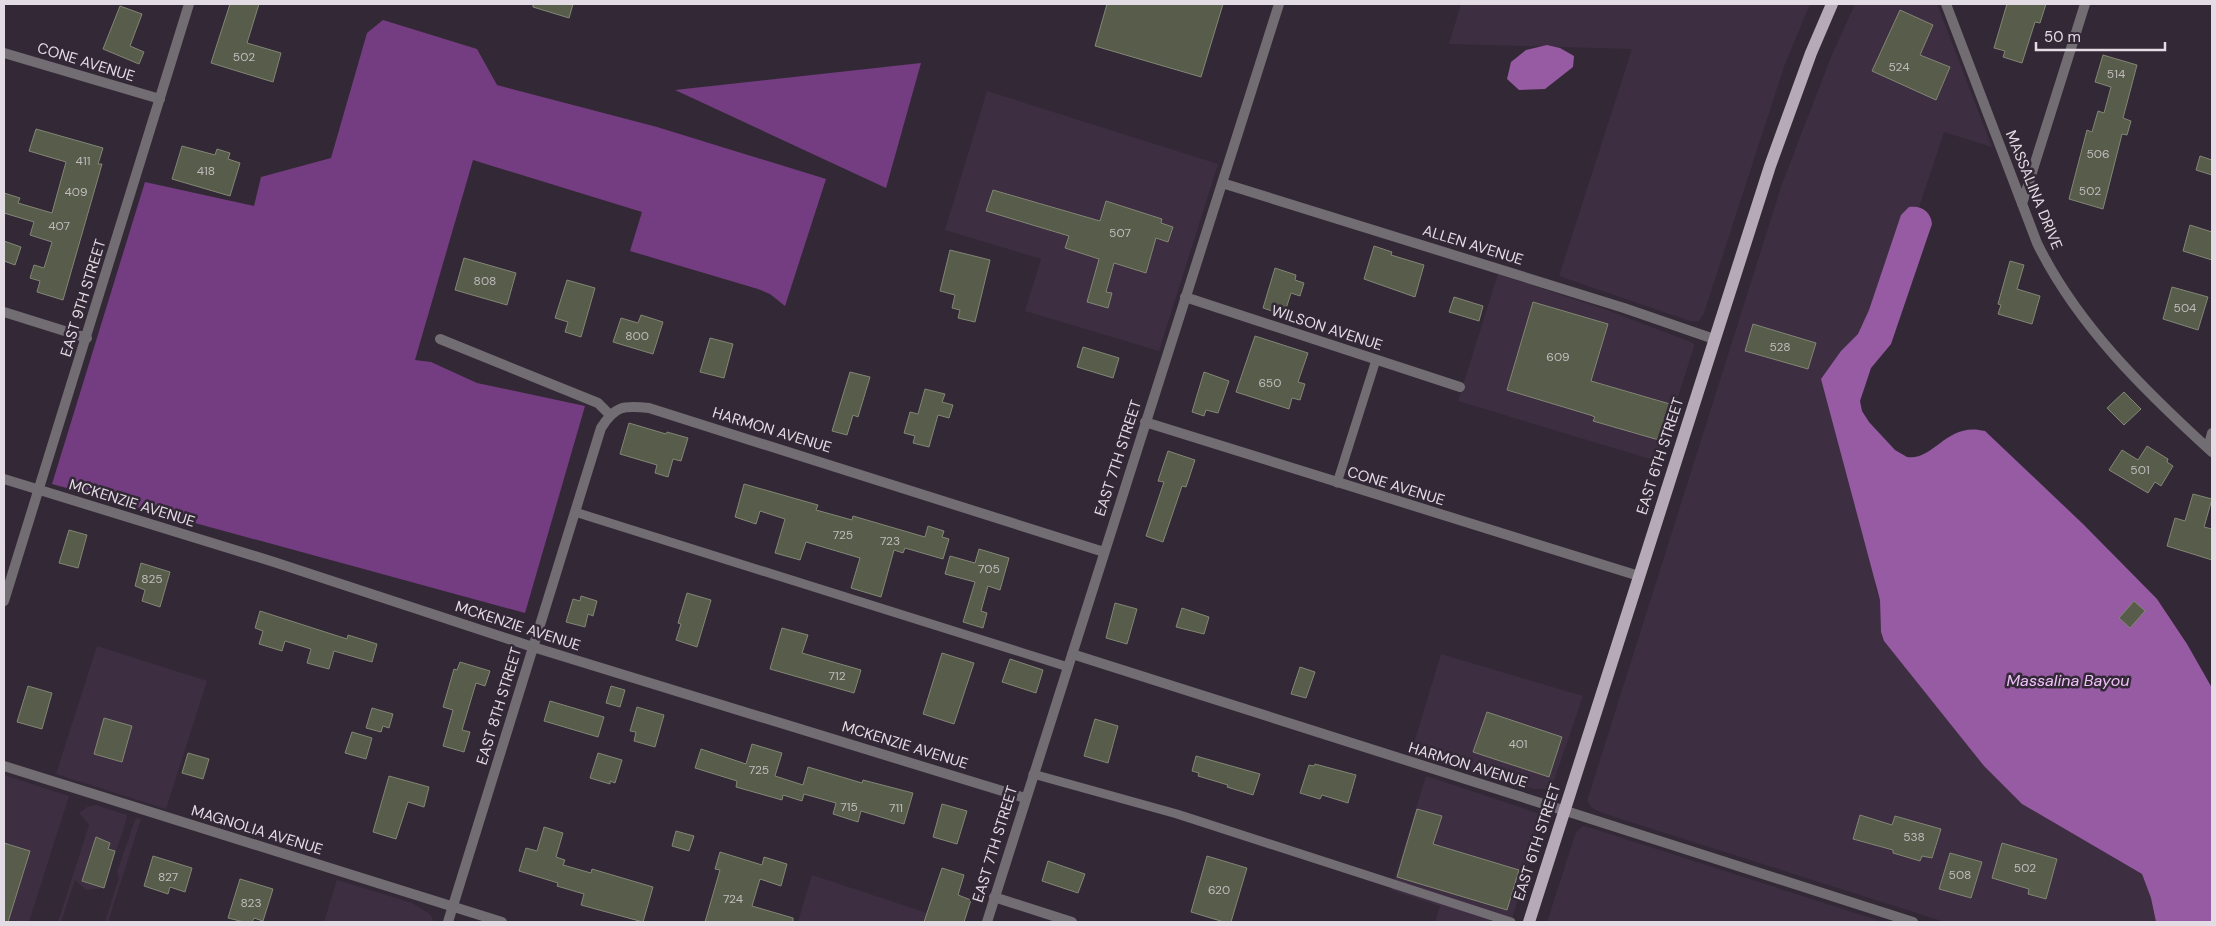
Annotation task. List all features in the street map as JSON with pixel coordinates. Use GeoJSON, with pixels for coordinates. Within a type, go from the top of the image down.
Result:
{"type":"FeatureCollection","features":[{"type":"Feature","properties":{"kind":"main road","name":"EAST 6TH STREET"},"geometry":{"type":"LineString","coordinates":[[1529,922],[1770,166],[1811,53],[1832,4]]}},
{"type":"Feature","properties":{"kind":"street","name":"EAST 9TH STREET"},"geometry":{"type":"LineString","coordinates":[[4,601],[189,4]]}},
{"type":"Feature","properties":{"kind":"street","name":"EAST 7TH STREET"},"geometry":{"type":"LineString","coordinates":[[987,922],[1279,4]]}},
{"type":"Feature","properties":{"kind":"street","name":"MASSALINA DRIVE"},"geometry":{"type":"LineString","coordinates":[[1946,4],[2044,258],[2094,331],[2165,407],[2210,450]]}},
{"type":"Feature","properties":{"kind":"street"},"geometry":{"type":"LineString","coordinates":[[2022,204],[2084,4]]}},
{"type":"Feature","properties":{"kind":"street","name":"CONE AVENUE"},"geometry":{"type":"LineString","coordinates":[[4,53],[160,99]]}},
{"type":"Feature","properties":{"kind":"street","name":"ALLEN AVENUE"},"geometry":{"type":"LineString","coordinates":[[1222,183],[1615,305],[1714,338]]}},
{"type":"Feature","properties":{"kind":"street","name":"WILSON AVENUE"},"geometry":{"type":"LineString","coordinates":[[1186,296],[1460,387]]}},
{"type":"Feature","properties":{"kind":"street"},"geometry":{"type":"LineString","coordinates":[[4,312],[87,338]]}},
{"type":"Feature","properties":{"kind":"street"},"geometry":{"type":"LineString","coordinates":[[440,339],[598,403],[610,415]]}},
{"type":"Feature","properties":{"kind":"street","name":"HARMON AVENUE"},"geometry":{"type":"LineString","coordinates":[[610,415],[628,406],[649,408],[1104,552]]}},
{"type":"Feature","properties":{"kind":"street","name":"EAST 8TH STREET"},"geometry":{"type":"LineString","coordinates":[[448,922],[600,428],[610,415]]}},
{"type":"Feature","properties":{"kind":"street","name":"CONE AVENUE"},"geometry":{"type":"LineString","coordinates":[[1145,422],[1639,576]]}},
{"type":"Feature","properties":{"kind":"street"},"geometry":{"type":"LineString","coordinates":[[2210,450],[2212,433]]}},
{"type":"Feature","properties":{"kind":"street","name":"MCKENZIE AVENUE"},"geometry":{"type":"LineString","coordinates":[[4,479],[274,562],[533,647],[1025,798]]}},
{"type":"Feature","properties":{"kind":"street","name":"HARMON AVENUE"},"geometry":{"type":"LineString","coordinates":[[1072,654],[1913,922]]}},
{"type":"Feature","properties":{"kind":"street","name":"MAGNOLIA AVENUE"},"geometry":{"type":"LineString","coordinates":[[4,766],[502,922]]}},
{"type":"Feature","properties":{"kind":"street"},"geometry":{"type":"LineString","coordinates":[[994,897],[1072,922]]}},
{"type":"Feature","properties":{"kind":"lane"},"geometry":{"type":"LineString","coordinates":[[1337,483],[1376,360]]}},
{"type":"Feature","properties":{"kind":"lane"},"geometry":{"type":"LineString","coordinates":[[575,512],[1068,667]]}},
{"type":"Feature","properties":{"kind":"lane"},"geometry":{"type":"LineString","coordinates":[[1033,774],[1177,814],[1510,922]]}},
{"type":"Feature","properties":{"kind":"shaded area"},"geometry":{"type":"Polygon","coordinates":[[[1461,4],[1810,4],[1785,64],[1704,313],[1699,321],[1690,321],[1559,276],[1632,49],[1449,44],[1461,4]]]}},
{"type":"Feature","properties":{"kind":"shaded area"},"geometry":{"type":"Polygon","coordinates":[[[1855,4],[1937,4],[1992,147],[1944,132],[1868,361],[1842,352],[1876,589],[1880,600],[1881,632],[1884,641],[1984,766],[2022,804],[2142,874],[2151,898],[2156,922],[1945,922],[1602,813],[1592,808],[1587,801],[1782,184],[1831,57],[1855,4]]]}},
{"type":"Feature","properties":{"kind":"shaded area"},"geometry":{"type":"Polygon","coordinates":[[[383,20],[477,49],[497,85],[657,127],[826,179],[785,306],[770,294],[758,289],[630,251],[642,212],[473,160],[415,360],[431,362],[477,383],[585,406],[525,613],[52,484],[145,182],[254,206],[261,177],[331,158],[367,33],[383,20]]]}},
{"type":"Feature","properties":{"kind":"shaded area"},"geometry":{"type":"Polygon","coordinates":[[[921,63],[886,188],[675,90],[921,63]]]}},
{"type":"Feature","properties":{"kind":"shaded area"},"geometry":{"type":"Polygon","coordinates":[[[987,91],[1218,164],[1159,351],[1025,311],[1041,259],[945,230],[987,91]]]}},
{"type":"Feature","properties":{"kind":"shaded area"},"geometry":{"type":"Polygon","coordinates":[[[1498,274],[1604,309],[1691,342],[1694,345],[1657,461],[1458,401],[1498,274]]]}},
{"type":"Feature","properties":{"kind":"shaded area"},"geometry":{"type":"Polygon","coordinates":[[[97,646],[207,681],[166,809],[56,774],[97,646]]]}},
{"type":"Feature","properties":{"kind":"shaded area"},"geometry":{"type":"Polygon","coordinates":[[[1441,654],[1583,696],[1551,789],[1534,789],[1411,753],[1441,654]]]}},
{"type":"Feature","properties":{"kind":"shaded area"},"geometry":{"type":"Polygon","coordinates":[[[4,775],[69,796],[29,922],[4,922],[4,775]]]}},
{"type":"Feature","properties":{"kind":"shaded area"},"geometry":{"type":"Polygon","coordinates":[[[1426,776],[1540,814],[1543,817],[1511,922],[1435,922],[1440,906],[1391,890],[1426,776]]]}},
{"type":"Feature","properties":{"kind":"shaded area"},"geometry":{"type":"Polygon","coordinates":[[[96,805],[127,815],[127,818],[104,888],[86,890],[75,880],[61,922],[58,922],[89,825],[79,813],[87,807],[96,805]]]}},
{"type":"Feature","properties":{"kind":"shaded area"},"geometry":{"type":"Polygon","coordinates":[[[137,818],[141,819],[108,922],[105,922],[119,878],[117,872],[137,818]]]}},
{"type":"Feature","properties":{"kind":"shaded area"},"geometry":{"type":"Polygon","coordinates":[[[1583,826],[1883,922],[1547,922],[1576,832],[1583,826]]]}},
{"type":"Feature","properties":{"kind":"shaded area"},"geometry":{"type":"Polygon","coordinates":[[[812,875],[954,922],[798,922],[812,875]]]}},
{"type":"Feature","properties":{"kind":"shaded area"},"geometry":{"type":"Polygon","coordinates":[[[337,880],[412,903],[430,914],[434,922],[324,922],[337,880]]]}},
{"type":"Feature","properties":{"kind":"water"},"geometry":{"type":"Polygon","coordinates":[[[1547,45],[1560,48],[1574,56],[1573,67],[1545,89],[1519,90],[1507,79],[1511,62],[1526,50],[1547,45]]]}},
{"type":"Feature","properties":{"kind":"water","name":"Massalina Bayou"},"geometry":{"type":"Polygon","coordinates":[[[1909,207],[1918,207],[1925,210],[1930,216],[1932,224],[1891,344],[1871,368],[1860,401],[1862,411],[1869,422],[1895,450],[1907,457],[1917,457],[1961,431],[1972,429],[1985,431],[2083,524],[2157,599],[2187,644],[2212,688],[2212,922],[2156,922],[2151,898],[2142,874],[2022,804],[1984,766],[1884,641],[1881,632],[1880,600],[1821,379],[1841,351],[1858,334],[1869,310],[1901,215],[1909,207]]]}},
{"type":"Feature","properties":{"kind":"building"},"geometry":{"type":"Polygon","coordinates":[[[230,4],[259,4],[247,43],[281,53],[273,82],[211,63],[230,4]]]}},
{"type":"Feature","properties":{"kind":"building"},"geometry":{"type":"Polygon","coordinates":[[[533,4],[573,4],[569,18],[533,7],[533,4]]]}},
{"type":"Feature","properties":{"kind":"building"},"geometry":{"type":"Polygon","coordinates":[[[1107,4],[1223,4],[1201,77],[1095,46],[1107,4]]]}},
{"type":"Feature","properties":{"kind":"building"},"geometry":{"type":"Polygon","coordinates":[[[2007,4],[2046,4],[2040,23],[2035,22],[2022,63],[2003,57],[2005,51],[1994,48],[2007,4]]]}},
{"type":"Feature","properties":{"kind":"building"},"geometry":{"type":"Polygon","coordinates":[[[120,6],[142,14],[130,46],[144,52],[139,64],[103,49],[120,6]]]}},
{"type":"Feature","properties":{"kind":"building"},"geometry":{"type":"Polygon","coordinates":[[[1900,10],[1933,25],[1920,55],[1950,67],[1936,100],[1872,71],[1900,10]]]}},
{"type":"Feature","properties":{"kind":"building"},"geometry":{"type":"Polygon","coordinates":[[[2103,55],[2137,65],[2123,118],[2131,121],[2127,135],[2122,134],[2103,209],[2069,199],[2087,130],[2092,132],[2098,111],[2104,113],[2111,87],[2095,82],[2103,55]]]}},
{"type":"Feature","properties":{"kind":"building"},"geometry":{"type":"Polygon","coordinates":[[[36,129],[103,148],[98,164],[102,164],[63,300],[37,292],[40,281],[30,278],[34,265],[44,268],[52,242],[30,235],[34,222],[4,213],[4,193],[20,198],[18,203],[52,213],[66,162],[29,151],[36,129]]]}},
{"type":"Feature","properties":{"kind":"building"},"geometry":{"type":"Polygon","coordinates":[[[182,146],[215,155],[217,149],[230,153],[228,159],[240,163],[230,196],[172,179],[182,146]]]}},
{"type":"Feature","properties":{"kind":"building"},"geometry":{"type":"Polygon","coordinates":[[[2200,156],[2212,160],[2212,175],[2196,170],[2200,156]]]}},
{"type":"Feature","properties":{"kind":"building"},"geometry":{"type":"Polygon","coordinates":[[[993,190],[1100,221],[1106,201],[1162,219],[1161,223],[1173,227],[1168,242],[1156,238],[1146,273],[1114,263],[1106,292],[1112,293],[1108,308],[1087,302],[1099,259],[1065,248],[1069,236],[986,211],[993,190]]]}},
{"type":"Feature","properties":{"kind":"building"},"geometry":{"type":"Polygon","coordinates":[[[2190,225],[2212,232],[2212,260],[2183,251],[2190,225]]]}},
{"type":"Feature","properties":{"kind":"building"},"geometry":{"type":"Polygon","coordinates":[[[4,241],[21,247],[15,265],[4,261],[4,241]]]}},
{"type":"Feature","properties":{"kind":"building"},"geometry":{"type":"Polygon","coordinates":[[[1374,246],[1392,252],[1391,255],[1424,265],[1415,297],[1364,279],[1374,246]]]}},
{"type":"Feature","properties":{"kind":"building"},"geometry":{"type":"Polygon","coordinates":[[[950,250],[990,260],[975,322],[958,318],[960,310],[952,308],[955,295],[940,291],[950,250]]]}},
{"type":"Feature","properties":{"kind":"building"},"geometry":{"type":"Polygon","coordinates":[[[464,258],[516,273],[507,305],[455,290],[464,258]]]}},
{"type":"Feature","properties":{"kind":"building"},"geometry":{"type":"Polygon","coordinates":[[[2010,261],[2024,265],[2017,289],[2040,296],[2032,324],[1998,314],[2001,305],[1998,304],[2010,261]]]}},
{"type":"Feature","properties":{"kind":"building"},"geometry":{"type":"Polygon","coordinates":[[[1275,268],[1296,275],[1295,280],[1304,283],[1300,296],[1291,293],[1284,315],[1263,308],[1275,268]]]}},
{"type":"Feature","properties":{"kind":"building"},"geometry":{"type":"Polygon","coordinates":[[[567,280],[595,288],[581,337],[565,332],[568,322],[555,318],[567,280]]]}},
{"type":"Feature","properties":{"kind":"building"},"geometry":{"type":"Polygon","coordinates":[[[2172,287],[2208,297],[2198,330],[2163,319],[2172,287]]]}},
{"type":"Feature","properties":{"kind":"building"},"geometry":{"type":"Polygon","coordinates":[[[1454,297],[1483,306],[1479,321],[1449,312],[1454,297]]]}},
{"type":"Feature","properties":{"kind":"building"},"geometry":{"type":"Polygon","coordinates":[[[1533,302],[1608,324],[1591,381],[1670,404],[1659,440],[1593,421],[1595,417],[1590,415],[1507,390],[1533,302]]]}},
{"type":"Feature","properties":{"kind":"building"},"geometry":{"type":"Polygon","coordinates":[[[641,315],[663,322],[653,354],[613,342],[621,318],[638,323],[641,315]]]}},
{"type":"Feature","properties":{"kind":"building"},"geometry":{"type":"Polygon","coordinates":[[[1753,324],[1816,343],[1808,369],[1745,351],[1753,324]]]}},
{"type":"Feature","properties":{"kind":"building"},"geometry":{"type":"Polygon","coordinates":[[[1255,336],[1308,353],[1298,382],[1305,384],[1300,400],[1292,398],[1289,409],[1236,392],[1255,336]]]}},
{"type":"Feature","properties":{"kind":"building"},"geometry":{"type":"Polygon","coordinates":[[[710,338],[733,344],[724,378],[700,372],[710,338]]]}},
{"type":"Feature","properties":{"kind":"building"},"geometry":{"type":"Polygon","coordinates":[[[1083,347],[1119,358],[1113,378],[1077,367],[1083,347]]]}},
{"type":"Feature","properties":{"kind":"building"},"geometry":{"type":"Polygon","coordinates":[[[850,372],[870,377],[858,417],[853,415],[847,435],[832,431],[850,372]]]}},
{"type":"Feature","properties":{"kind":"building"},"geometry":{"type":"Polygon","coordinates":[[[1204,372],[1229,381],[1218,413],[1206,410],[1204,416],[1192,412],[1204,372]]]}},
{"type":"Feature","properties":{"kind":"building"},"geometry":{"type":"Polygon","coordinates":[[[925,389],[945,394],[942,402],[953,405],[949,418],[938,415],[929,447],[913,443],[915,436],[904,433],[910,412],[918,414],[925,389]]]}},
{"type":"Feature","properties":{"kind":"building"},"geometry":{"type":"Polygon","coordinates":[[[2124,392],[2141,409],[2124,425],[2107,408],[2124,392]]]}},
{"type":"Feature","properties":{"kind":"building"},"geometry":{"type":"Polygon","coordinates":[[[629,423],[666,434],[667,432],[688,438],[681,461],[673,459],[668,477],[655,473],[657,465],[620,454],[629,423]]]}},
{"type":"Feature","properties":{"kind":"building"},"geometry":{"type":"Polygon","coordinates":[[[2147,446],[2168,459],[2167,462],[2173,466],[2161,486],[2155,482],[2148,493],[2109,470],[2122,450],[2138,460],[2147,446]]]}},
{"type":"Feature","properties":{"kind":"building"},"geometry":{"type":"Polygon","coordinates":[[[1168,451],[1195,460],[1186,487],[1182,486],[1163,542],[1146,536],[1164,482],[1158,481],[1168,451]]]}},
{"type":"Feature","properties":{"kind":"building"},"geometry":{"type":"Polygon","coordinates":[[[744,484],[818,505],[816,510],[852,520],[853,516],[925,537],[928,526],[944,531],[942,537],[949,539],[943,559],[905,548],[903,553],[894,550],[881,597],[851,588],[860,558],[806,542],[800,560],[775,553],[785,519],[760,511],[756,524],[735,517],[744,484]]]}},
{"type":"Feature","properties":{"kind":"building"},"geometry":{"type":"Polygon","coordinates":[[[2193,494],[2212,499],[2204,527],[2212,529],[2212,560],[2167,546],[2175,518],[2185,521],[2193,494]]]}},
{"type":"Feature","properties":{"kind":"building"},"geometry":{"type":"Polygon","coordinates":[[[69,530],[87,535],[78,568],[59,563],[69,530]]]}},
{"type":"Feature","properties":{"kind":"building"},"geometry":{"type":"Polygon","coordinates":[[[979,549],[1009,558],[1000,590],[988,586],[981,611],[987,613],[983,628],[963,622],[975,582],[945,574],[950,556],[975,563],[979,549]]]}},
{"type":"Feature","properties":{"kind":"building"},"geometry":{"type":"Polygon","coordinates":[[[141,563],[170,572],[160,607],[142,601],[145,590],[135,586],[141,563]]]}},
{"type":"Feature","properties":{"kind":"building"},"geometry":{"type":"Polygon","coordinates":[[[687,593],[711,600],[697,647],[676,640],[681,624],[678,623],[687,593]]]}},
{"type":"Feature","properties":{"kind":"building"},"geometry":{"type":"Polygon","coordinates":[[[581,596],[597,601],[593,616],[588,614],[585,627],[566,622],[573,599],[580,601],[581,596]]]}},
{"type":"Feature","properties":{"kind":"building"},"geometry":{"type":"Polygon","coordinates":[[[2134,601],[2145,611],[2130,628],[2119,618],[2134,601]]]}},
{"type":"Feature","properties":{"kind":"building"},"geometry":{"type":"Polygon","coordinates":[[[1115,603],[1137,609],[1127,644],[1106,638],[1115,603]]]}},
{"type":"Feature","properties":{"kind":"building"},"geometry":{"type":"Polygon","coordinates":[[[1182,608],[1209,617],[1204,634],[1176,627],[1182,608]]]}},
{"type":"Feature","properties":{"kind":"building"},"geometry":{"type":"Polygon","coordinates":[[[260,611],[347,639],[348,635],[377,644],[372,662],[334,651],[329,669],[307,663],[311,649],[285,641],[282,651],[259,644],[263,631],[255,628],[260,611]]]}},
{"type":"Feature","properties":{"kind":"building"},"geometry":{"type":"Polygon","coordinates":[[[782,628],[808,635],[802,653],[861,670],[854,693],[770,669],[782,628]]]}},
{"type":"Feature","properties":{"kind":"building"},"geometry":{"type":"Polygon","coordinates":[[[942,653],[974,663],[954,724],[923,714],[942,653]]]}},
{"type":"Feature","properties":{"kind":"building"},"geometry":{"type":"Polygon","coordinates":[[[1010,659],[1043,670],[1036,693],[1002,682],[1010,659]]]}},
{"type":"Feature","properties":{"kind":"building"},"geometry":{"type":"Polygon","coordinates":[[[460,662],[490,671],[485,686],[476,683],[462,730],[470,732],[464,752],[443,746],[453,710],[443,707],[454,669],[457,670],[460,662]]]}},
{"type":"Feature","properties":{"kind":"building"},"geometry":{"type":"Polygon","coordinates":[[[1300,667],[1315,672],[1306,698],[1291,694],[1300,667]]]}},
{"type":"Feature","properties":{"kind":"building"},"geometry":{"type":"Polygon","coordinates":[[[28,686],[52,693],[42,729],[17,722],[28,686]]]}},
{"type":"Feature","properties":{"kind":"building"},"geometry":{"type":"Polygon","coordinates":[[[611,686],[625,690],[620,707],[606,703],[611,686]]]}},
{"type":"Feature","properties":{"kind":"building"},"geometry":{"type":"Polygon","coordinates":[[[550,701],[604,717],[598,737],[544,721],[550,701]]]}},
{"type":"Feature","properties":{"kind":"building"},"geometry":{"type":"Polygon","coordinates":[[[637,707],[664,715],[655,747],[634,741],[636,732],[630,731],[637,707]]]}},
{"type":"Feature","properties":{"kind":"building"},"geometry":{"type":"Polygon","coordinates":[[[372,708],[393,714],[389,728],[383,726],[381,732],[366,728],[372,708]]]}},
{"type":"Feature","properties":{"kind":"building"},"geometry":{"type":"Polygon","coordinates":[[[1487,712],[1562,737],[1549,777],[1473,752],[1487,712]]]}},
{"type":"Feature","properties":{"kind":"building"},"geometry":{"type":"Polygon","coordinates":[[[104,718],[132,726],[122,762],[94,754],[104,718]]]}},
{"type":"Feature","properties":{"kind":"building"},"geometry":{"type":"Polygon","coordinates":[[[1095,719],[1118,726],[1108,763],[1084,756],[1095,719]]]}},
{"type":"Feature","properties":{"kind":"building"},"geometry":{"type":"Polygon","coordinates":[[[352,732],[372,738],[366,759],[345,753],[352,732]]]}},
{"type":"Feature","properties":{"kind":"building"},"geometry":{"type":"Polygon","coordinates":[[[752,744],[782,753],[775,776],[803,785],[808,767],[862,783],[863,780],[913,793],[904,824],[861,811],[858,822],[833,814],[836,803],[804,794],[802,801],[783,795],[782,800],[736,787],[737,781],[695,768],[701,749],[746,764],[752,744]]]}},
{"type":"Feature","properties":{"kind":"building"},"geometry":{"type":"Polygon","coordinates":[[[188,753],[209,759],[203,779],[182,773],[188,753]]]}},
{"type":"Feature","properties":{"kind":"building"},"geometry":{"type":"Polygon","coordinates":[[[598,753],[622,760],[615,783],[610,781],[610,784],[590,778],[598,753]]]}},
{"type":"Feature","properties":{"kind":"building"},"geometry":{"type":"Polygon","coordinates":[[[1196,756],[1260,774],[1253,795],[1198,776],[1199,773],[1192,771],[1196,756]]]}},
{"type":"Feature","properties":{"kind":"building"},"geometry":{"type":"Polygon","coordinates":[[[1315,764],[1356,775],[1348,803],[1322,795],[1320,799],[1300,793],[1309,765],[1314,766],[1315,764]]]}},
{"type":"Feature","properties":{"kind":"building"},"geometry":{"type":"Polygon","coordinates":[[[389,776],[429,787],[424,807],[408,802],[396,839],[373,832],[389,776]]]}},
{"type":"Feature","properties":{"kind":"building"},"geometry":{"type":"Polygon","coordinates":[[[942,804],[967,811],[957,844],[933,837],[942,804]]]}},
{"type":"Feature","properties":{"kind":"building"},"geometry":{"type":"Polygon","coordinates":[[[1417,809],[1442,816],[1433,844],[1519,870],[1507,910],[1397,877],[1417,809]]]}},
{"type":"Feature","properties":{"kind":"building"},"geometry":{"type":"Polygon","coordinates":[[[1860,815],[1892,825],[1895,816],[1941,829],[1932,858],[1922,856],[1920,861],[1893,853],[1893,850],[1853,839],[1860,815]]]}},
{"type":"Feature","properties":{"kind":"building"},"geometry":{"type":"Polygon","coordinates":[[[544,827],[563,833],[556,857],[565,860],[563,865],[591,873],[592,869],[653,887],[643,922],[581,905],[584,894],[557,886],[558,883],[519,871],[526,848],[537,851],[544,827]]]}},
{"type":"Feature","properties":{"kind":"building"},"geometry":{"type":"Polygon","coordinates":[[[676,831],[694,836],[689,851],[672,846],[676,831]]]}},
{"type":"Feature","properties":{"kind":"building"},"geometry":{"type":"Polygon","coordinates":[[[96,837],[110,843],[108,849],[115,851],[104,888],[82,881],[96,837]]]}},
{"type":"Feature","properties":{"kind":"building"},"geometry":{"type":"Polygon","coordinates":[[[4,843],[30,851],[8,922],[4,922],[4,843]]]}},
{"type":"Feature","properties":{"kind":"building"},"geometry":{"type":"Polygon","coordinates":[[[2002,843],[2057,859],[2046,899],[2028,894],[2029,889],[1992,878],[2002,843]]]}},
{"type":"Feature","properties":{"kind":"building"},"geometry":{"type":"Polygon","coordinates":[[[720,852],[762,865],[764,857],[787,864],[781,886],[760,879],[752,906],[793,918],[793,922],[705,922],[720,870],[715,869],[720,852]]]}},
{"type":"Feature","properties":{"kind":"building"},"geometry":{"type":"Polygon","coordinates":[[[1950,853],[1982,862],[1971,898],[1939,889],[1950,853]]]}},
{"type":"Feature","properties":{"kind":"building"},"geometry":{"type":"Polygon","coordinates":[[[153,856],[192,868],[185,892],[170,887],[168,894],[144,886],[153,856]]]}},
{"type":"Feature","properties":{"kind":"building"},"geometry":{"type":"Polygon","coordinates":[[[1207,856],[1247,868],[1231,922],[1224,922],[1191,912],[1207,856]]]}},
{"type":"Feature","properties":{"kind":"building"},"geometry":{"type":"Polygon","coordinates":[[[1048,861],[1085,874],[1078,893],[1042,881],[1048,861]]]}},
{"type":"Feature","properties":{"kind":"building"},"geometry":{"type":"Polygon","coordinates":[[[942,868],[964,875],[958,895],[971,900],[964,922],[924,922],[942,868]]]}},
{"type":"Feature","properties":{"kind":"building"},"geometry":{"type":"Polygon","coordinates":[[[240,879],[273,889],[263,921],[254,918],[252,922],[244,922],[228,918],[240,879]]]}}]}
